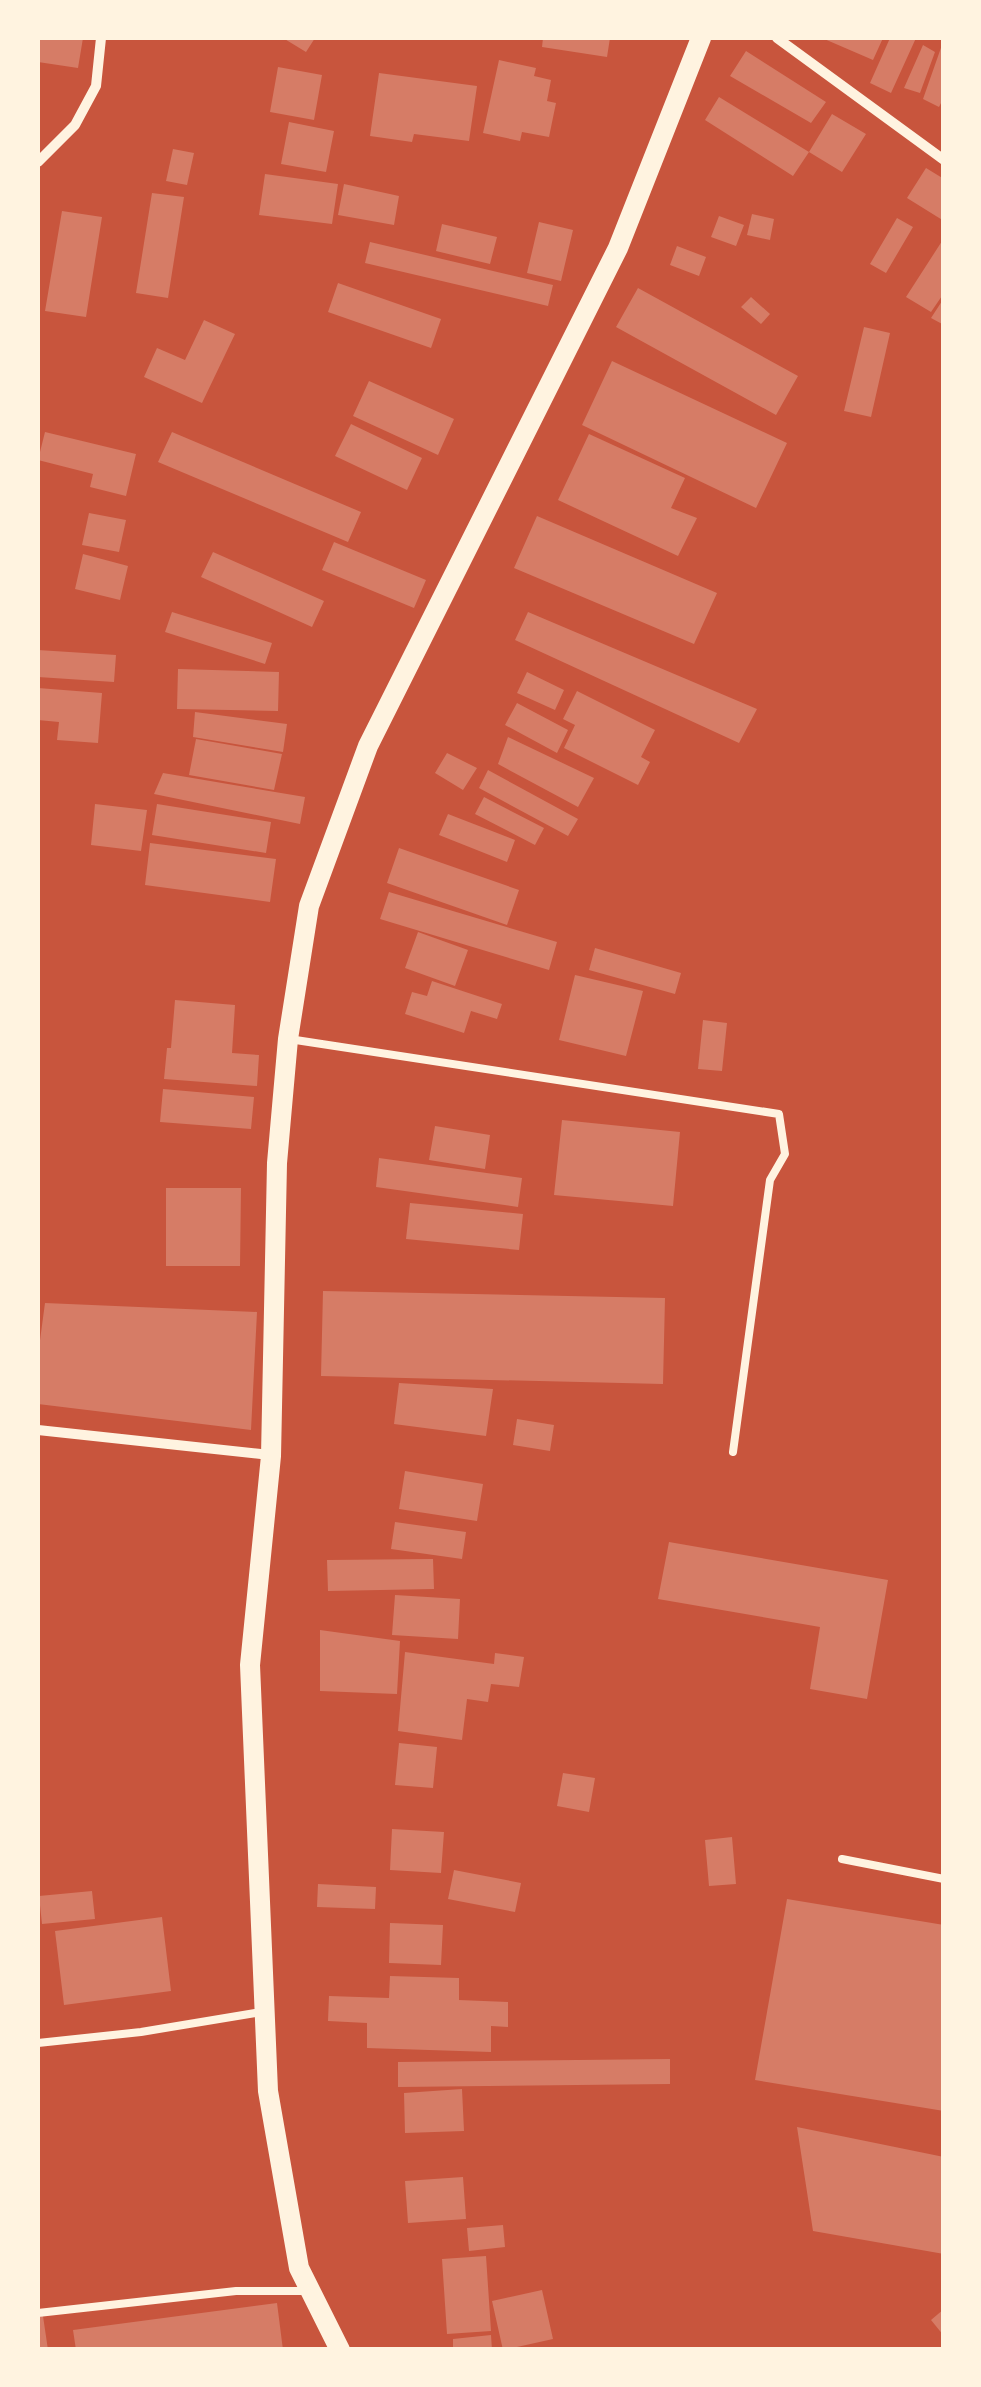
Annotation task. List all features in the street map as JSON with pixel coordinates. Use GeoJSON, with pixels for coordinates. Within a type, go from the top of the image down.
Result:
{"type":"FeatureCollection","features":[{"type":"Feature","properties":{"kind":"main road"},"geometry":{"type":"LineString","coordinates":[[340,2350],[299,2268],[268,2092],[250,1665],[271,1456],[277,1162],[288,1039],[309,906],[368,746],[618,248],[701,38]]}},
{"type":"Feature","properties":{"kind":"street"},"geometry":{"type":"LineString","coordinates":[[38,162],[74,125],[96,86],[100,38]]}},
{"type":"Feature","properties":{"kind":"street"},"geometry":{"type":"LineString","coordinates":[[776,38],[944,160]]}},
{"type":"Feature","properties":{"kind":"street"},"geometry":{"type":"LineString","coordinates":[[38,1430],[271,1456]]}},
{"type":"Feature","properties":{"kind":"lane"},"geometry":{"type":"LineString","coordinates":[[288,1039],[779,1114],[784,1154],[770,1180],[734,1452]]}},
{"type":"Feature","properties":{"kind":"lane"},"geometry":{"type":"LineString","coordinates":[[842,1859],[944,1879]]}},
{"type":"Feature","properties":{"kind":"lane"},"geometry":{"type":"LineString","coordinates":[[38,2043],[140,2032],[265,2011]]}},
{"type":"Feature","properties":{"kind":"lane"},"geometry":{"type":"LineString","coordinates":[[38,2313],[236,2291],[311,2291]]}},
{"type":"Feature","properties":{"kind":"building"},"geometry":{"type":"Polygon","coordinates":[[[38,38],[83,38],[78,68],[38,62],[38,38]]]}},
{"type":"Feature","properties":{"kind":"building"},"geometry":{"type":"Polygon","coordinates":[[[283,38],[315,38],[306,52],[283,38]]]}},
{"type":"Feature","properties":{"kind":"building"},"geometry":{"type":"Polygon","coordinates":[[[543,38],[610,38],[607,57],[542,47],[543,38]]]}},
{"type":"Feature","properties":{"kind":"building"},"geometry":{"type":"Polygon","coordinates":[[[822,38],[883,38],[873,60],[822,38]]]}},
{"type":"Feature","properties":{"kind":"building"},"geometry":{"type":"Polygon","coordinates":[[[890,38],[916,38],[891,93],[870,83],[890,38]]]}},
{"type":"Feature","properties":{"kind":"building"},"geometry":{"type":"Polygon","coordinates":[[[943,42],[944,97],[939,107],[923,99],[943,42]]]}},
{"type":"Feature","properties":{"kind":"building"},"geometry":{"type":"Polygon","coordinates":[[[923,45],[935,52],[920,93],[904,88],[923,45]]]}},
{"type":"Feature","properties":{"kind":"building"},"geometry":{"type":"Polygon","coordinates":[[[746,51],[826,102],[811,123],[730,76],[746,51]]]}},
{"type":"Feature","properties":{"kind":"building"},"geometry":{"type":"Polygon","coordinates":[[[499,60],[536,68],[534,76],[551,80],[547,101],[556,103],[549,137],[522,132],[520,141],[483,133],[499,60]]]}},
{"type":"Feature","properties":{"kind":"building"},"geometry":{"type":"Polygon","coordinates":[[[278,67],[322,75],[314,120],[270,112],[278,67]]]}},
{"type":"Feature","properties":{"kind":"building"},"geometry":{"type":"Polygon","coordinates":[[[379,73],[477,86],[469,141],[414,134],[412,142],[370,136],[379,73]]]}},
{"type":"Feature","properties":{"kind":"building"},"geometry":{"type":"Polygon","coordinates":[[[719,97],[809,152],[793,176],[705,120],[719,97]]]}},
{"type":"Feature","properties":{"kind":"building"},"geometry":{"type":"Polygon","coordinates":[[[832,114],[866,134],[842,172],[809,152],[832,114]]]}},
{"type":"Feature","properties":{"kind":"building"},"geometry":{"type":"Polygon","coordinates":[[[289,122],[334,131],[326,172],[281,164],[289,122]]]}},
{"type":"Feature","properties":{"kind":"building"},"geometry":{"type":"Polygon","coordinates":[[[173,149],[194,153],[187,185],[166,181],[173,149]]]}},
{"type":"Feature","properties":{"kind":"building"},"geometry":{"type":"Polygon","coordinates":[[[926,168],[944,179],[944,221],[907,198],[926,168]]]}},
{"type":"Feature","properties":{"kind":"building"},"geometry":{"type":"Polygon","coordinates":[[[265,174],[338,184],[332,224],[259,215],[265,174]]]}},
{"type":"Feature","properties":{"kind":"building"},"geometry":{"type":"Polygon","coordinates":[[[344,184],[399,196],[394,225],[338,215],[344,184]]]}},
{"type":"Feature","properties":{"kind":"building"},"geometry":{"type":"Polygon","coordinates":[[[152,193],[184,197],[168,298],[136,293],[152,193]]]}},
{"type":"Feature","properties":{"kind":"building"},"geometry":{"type":"Polygon","coordinates":[[[62,211],[102,217],[86,317],[45,311],[62,211]]]}},
{"type":"Feature","properties":{"kind":"building"},"geometry":{"type":"Polygon","coordinates":[[[752,214],[774,219],[770,240],[747,235],[752,214]]]}},
{"type":"Feature","properties":{"kind":"building"},"geometry":{"type":"Polygon","coordinates":[[[719,216],[744,225],[736,246],[711,237],[719,216]]]}},
{"type":"Feature","properties":{"kind":"building"},"geometry":{"type":"Polygon","coordinates":[[[897,218],[913,227],[886,273],[870,264],[897,218]]]}},
{"type":"Feature","properties":{"kind":"building"},"geometry":{"type":"Polygon","coordinates":[[[539,222],[573,230],[561,281],[527,273],[539,222]]]}},
{"type":"Feature","properties":{"kind":"building"},"geometry":{"type":"Polygon","coordinates":[[[442,224],[497,237],[490,264],[436,251],[442,224]]]}},
{"type":"Feature","properties":{"kind":"building"},"geometry":{"type":"Polygon","coordinates":[[[944,238],[944,293],[931,312],[906,297],[944,238]]]}},
{"type":"Feature","properties":{"kind":"building"},"geometry":{"type":"Polygon","coordinates":[[[370,242],[553,285],[548,306],[365,263],[370,242]]]}},
{"type":"Feature","properties":{"kind":"building"},"geometry":{"type":"Polygon","coordinates":[[[677,246],[706,257],[699,276],[670,265],[677,246]]]}},
{"type":"Feature","properties":{"kind":"building"},"geometry":{"type":"Polygon","coordinates":[[[338,283],[441,319],[431,348],[328,312],[338,283]]]}},
{"type":"Feature","properties":{"kind":"building"},"geometry":{"type":"Polygon","coordinates":[[[638,288],[798,376],[776,415],[616,327],[638,288]]]}},
{"type":"Feature","properties":{"kind":"building"},"geometry":{"type":"Polygon","coordinates":[[[751,297],[770,314],[761,324],[741,307],[751,297]]]}},
{"type":"Feature","properties":{"kind":"building"},"geometry":{"type":"Polygon","coordinates":[[[944,298],[944,325],[931,318],[944,298]]]}},
{"type":"Feature","properties":{"kind":"building"},"geometry":{"type":"Polygon","coordinates":[[[204,320],[235,334],[202,403],[144,377],[157,348],[185,360],[204,320]]]}},
{"type":"Feature","properties":{"kind":"building"},"geometry":{"type":"Polygon","coordinates":[[[864,327],[890,333],[871,417],[844,411],[864,327]]]}},
{"type":"Feature","properties":{"kind":"building"},"geometry":{"type":"Polygon","coordinates":[[[612,361],[787,443],[756,508],[582,425],[612,361]]]}},
{"type":"Feature","properties":{"kind":"building"},"geometry":{"type":"Polygon","coordinates":[[[369,381],[454,419],[438,455],[353,416],[369,381]]]}},
{"type":"Feature","properties":{"kind":"building"},"geometry":{"type":"Polygon","coordinates":[[[351,424],[422,458],[407,490],[335,456],[351,424]]]}},
{"type":"Feature","properties":{"kind":"building"},"geometry":{"type":"Polygon","coordinates":[[[45,432],[136,454],[126,496],[90,487],[93,474],[38,460],[45,432]]]}},
{"type":"Feature","properties":{"kind":"building"},"geometry":{"type":"Polygon","coordinates":[[[172,432],[361,512],[348,542],[158,462],[172,432]]]}},
{"type":"Feature","properties":{"kind":"building"},"geometry":{"type":"Polygon","coordinates":[[[589,434],[685,478],[671,508],[697,518],[678,556],[558,500],[589,434]]]}},
{"type":"Feature","properties":{"kind":"building"},"geometry":{"type":"Polygon","coordinates":[[[89,513],[126,520],[119,552],[82,545],[89,513]]]}},
{"type":"Feature","properties":{"kind":"building"},"geometry":{"type":"Polygon","coordinates":[[[537,516],[717,593],[694,644],[514,568],[537,516]]]}},
{"type":"Feature","properties":{"kind":"building"},"geometry":{"type":"Polygon","coordinates":[[[334,542],[426,580],[414,608],[322,570],[334,542]]]}},
{"type":"Feature","properties":{"kind":"building"},"geometry":{"type":"Polygon","coordinates":[[[213,552],[324,601],[312,627],[201,577],[213,552]]]}},
{"type":"Feature","properties":{"kind":"building"},"geometry":{"type":"Polygon","coordinates":[[[83,554],[128,566],[120,600],[75,589],[83,554]]]}},
{"type":"Feature","properties":{"kind":"building"},"geometry":{"type":"Polygon","coordinates":[[[172,612],[272,643],[265,664],[165,632],[172,612]]]}},
{"type":"Feature","properties":{"kind":"building"},"geometry":{"type":"Polygon","coordinates":[[[528,612],[757,709],[739,743],[515,640],[528,612]]]}},
{"type":"Feature","properties":{"kind":"building"},"geometry":{"type":"Polygon","coordinates":[[[38,650],[116,655],[114,682],[38,677],[38,650]]]}},
{"type":"Feature","properties":{"kind":"building"},"geometry":{"type":"Polygon","coordinates":[[[178,669],[279,672],[278,711],[177,709],[178,669]]]}},
{"type":"Feature","properties":{"kind":"building"},"geometry":{"type":"Polygon","coordinates":[[[527,672],[564,690],[555,710],[517,693],[527,672]]]}},
{"type":"Feature","properties":{"kind":"building"},"geometry":{"type":"Polygon","coordinates":[[[38,688],[102,693],[98,743],[57,740],[59,722],[38,720],[38,688]]]}},
{"type":"Feature","properties":{"kind":"building"},"geometry":{"type":"Polygon","coordinates":[[[577,691],[655,730],[641,757],[650,762],[638,785],[564,748],[575,725],[563,719],[577,691]]]}},
{"type":"Feature","properties":{"kind":"building"},"geometry":{"type":"Polygon","coordinates":[[[517,703],[568,730],[557,753],[505,725],[517,703]]]}},
{"type":"Feature","properties":{"kind":"building"},"geometry":{"type":"Polygon","coordinates":[[[195,712],[287,724],[283,752],[193,737],[195,712]]]}},
{"type":"Feature","properties":{"kind":"building"},"geometry":{"type":"Polygon","coordinates":[[[508,737],[594,778],[578,807],[498,764],[508,737]]]}},
{"type":"Feature","properties":{"kind":"building"},"geometry":{"type":"Polygon","coordinates":[[[196,739],[282,754],[274,790],[189,775],[196,739]]]}},
{"type":"Feature","properties":{"kind":"building"},"geometry":{"type":"Polygon","coordinates":[[[447,753],[477,768],[463,790],[435,773],[447,753]]]}},
{"type":"Feature","properties":{"kind":"building"},"geometry":{"type":"Polygon","coordinates":[[[488,770],[578,819],[568,836],[479,788],[488,770]]]}},
{"type":"Feature","properties":{"kind":"building"},"geometry":{"type":"Polygon","coordinates":[[[163,773],[305,797],[300,824],[154,794],[163,773]]]}},
{"type":"Feature","properties":{"kind":"building"},"geometry":{"type":"Polygon","coordinates":[[[484,797],[544,828],[535,845],[475,814],[484,797]]]}},
{"type":"Feature","properties":{"kind":"building"},"geometry":{"type":"Polygon","coordinates":[[[95,804],[147,810],[141,851],[91,845],[95,804]]]}},
{"type":"Feature","properties":{"kind":"building"},"geometry":{"type":"Polygon","coordinates":[[[157,804],[271,822],[266,853],[152,835],[157,804]]]}},
{"type":"Feature","properties":{"kind":"building"},"geometry":{"type":"Polygon","coordinates":[[[448,814],[515,840],[507,862],[439,835],[448,814]]]}},
{"type":"Feature","properties":{"kind":"building"},"geometry":{"type":"Polygon","coordinates":[[[150,843],[276,859],[270,902],[145,885],[150,843]]]}},
{"type":"Feature","properties":{"kind":"building"},"geometry":{"type":"Polygon","coordinates":[[[399,848],[519,890],[507,925],[387,883],[399,848]]]}},
{"type":"Feature","properties":{"kind":"building"},"geometry":{"type":"Polygon","coordinates":[[[389,892],[557,942],[549,970],[380,919],[389,892]]]}},
{"type":"Feature","properties":{"kind":"building"},"geometry":{"type":"Polygon","coordinates":[[[418,932],[468,950],[455,986],[405,968],[418,932]]]}},
{"type":"Feature","properties":{"kind":"building"},"geometry":{"type":"Polygon","coordinates":[[[595,948],[681,973],[675,994],[589,970],[595,948]]]}},
{"type":"Feature","properties":{"kind":"building"},"geometry":{"type":"Polygon","coordinates":[[[575,975],[643,991],[626,1056],[559,1040],[575,975]]]}},
{"type":"Feature","properties":{"kind":"building"},"geometry":{"type":"Polygon","coordinates":[[[432,981],[502,1004],[497,1019],[471,1011],[464,1033],[405,1014],[412,992],[427,996],[432,981]]]}},
{"type":"Feature","properties":{"kind":"building"},"geometry":{"type":"Polygon","coordinates":[[[175,1000],[235,1005],[232,1053],[259,1055],[257,1086],[164,1079],[175,1000]]]}},
{"type":"Feature","properties":{"kind":"building"},"geometry":{"type":"Polygon","coordinates":[[[703,1020],[727,1023],[722,1071],[698,1069],[703,1020]]]}},
{"type":"Feature","properties":{"kind":"building"},"geometry":{"type":"Polygon","coordinates":[[[163,1089],[254,1097],[251,1129],[160,1122],[163,1089]]]}},
{"type":"Feature","properties":{"kind":"building"},"geometry":{"type":"Polygon","coordinates":[[[562,1120],[680,1132],[673,1206],[554,1195],[562,1120]]]}},
{"type":"Feature","properties":{"kind":"building"},"geometry":{"type":"Polygon","coordinates":[[[435,1126],[490,1135],[485,1169],[429,1160],[435,1126]]]}},
{"type":"Feature","properties":{"kind":"building"},"geometry":{"type":"Polygon","coordinates":[[[379,1158],[522,1178],[518,1207],[376,1187],[379,1158]]]}},
{"type":"Feature","properties":{"kind":"building"},"geometry":{"type":"Polygon","coordinates":[[[166,1188],[241,1188],[240,1266],[166,1266],[166,1188]]]}},
{"type":"Feature","properties":{"kind":"building"},"geometry":{"type":"Polygon","coordinates":[[[410,1203],[523,1214],[519,1250],[406,1239],[410,1203]]]}},
{"type":"Feature","properties":{"kind":"building"},"geometry":{"type":"Polygon","coordinates":[[[323,1291],[665,1298],[663,1384],[321,1376],[323,1291]]]}},
{"type":"Feature","properties":{"kind":"building"},"geometry":{"type":"Polygon","coordinates":[[[45,1303],[257,1312],[251,1430],[38,1404],[38,1355],[45,1303]]]}},
{"type":"Feature","properties":{"kind":"building"},"geometry":{"type":"Polygon","coordinates":[[[399,1383],[493,1389],[486,1436],[394,1424],[399,1383]]]}},
{"type":"Feature","properties":{"kind":"building"},"geometry":{"type":"Polygon","coordinates":[[[517,1419],[554,1425],[550,1451],[513,1445],[517,1419]]]}},
{"type":"Feature","properties":{"kind":"building"},"geometry":{"type":"Polygon","coordinates":[[[405,1471],[483,1484],[477,1521],[399,1509],[405,1471]]]}},
{"type":"Feature","properties":{"kind":"building"},"geometry":{"type":"Polygon","coordinates":[[[395,1522],[466,1532],[462,1559],[391,1549],[395,1522]]]}},
{"type":"Feature","properties":{"kind":"building"},"geometry":{"type":"Polygon","coordinates":[[[669,1542],[888,1580],[867,1699],[810,1689],[820,1627],[658,1599],[669,1542]]]}},
{"type":"Feature","properties":{"kind":"building"},"geometry":{"type":"Polygon","coordinates":[[[433,1559],[434,1589],[328,1591],[327,1560],[433,1559]]]}},
{"type":"Feature","properties":{"kind":"building"},"geometry":{"type":"Polygon","coordinates":[[[395,1595],[460,1599],[458,1639],[392,1635],[395,1595]]]}},
{"type":"Feature","properties":{"kind":"building"},"geometry":{"type":"Polygon","coordinates":[[[320,1630],[400,1641],[397,1694],[320,1691],[320,1630]]]}},
{"type":"Feature","properties":{"kind":"building"},"geometry":{"type":"Polygon","coordinates":[[[405,1652],[494,1664],[495,1653],[524,1657],[519,1687],[491,1684],[488,1702],[467,1699],[462,1740],[398,1731],[405,1652]]]}},
{"type":"Feature","properties":{"kind":"building"},"geometry":{"type":"Polygon","coordinates":[[[399,1743],[437,1747],[433,1788],[395,1785],[399,1743]]]}},
{"type":"Feature","properties":{"kind":"building"},"geometry":{"type":"Polygon","coordinates":[[[563,1773],[595,1778],[589,1812],[557,1806],[563,1773]]]}},
{"type":"Feature","properties":{"kind":"building"},"geometry":{"type":"Polygon","coordinates":[[[392,1829],[444,1832],[441,1873],[390,1870],[392,1829]]]}},
{"type":"Feature","properties":{"kind":"building"},"geometry":{"type":"Polygon","coordinates":[[[732,1837],[736,1884],[709,1886],[705,1840],[732,1837]]]}},
{"type":"Feature","properties":{"kind":"building"},"geometry":{"type":"Polygon","coordinates":[[[454,1870],[521,1883],[515,1912],[448,1899],[454,1870]]]}},
{"type":"Feature","properties":{"kind":"building"},"geometry":{"type":"Polygon","coordinates":[[[318,1884],[376,1887],[375,1909],[317,1907],[318,1884]]]}},
{"type":"Feature","properties":{"kind":"building"},"geometry":{"type":"Polygon","coordinates":[[[92,1891],[95,1919],[42,1924],[39,1896],[92,1891]]]}},
{"type":"Feature","properties":{"kind":"building"},"geometry":{"type":"Polygon","coordinates":[[[787,1899],[944,1925],[944,2111],[755,2080],[787,1899]]]}},
{"type":"Feature","properties":{"kind":"building"},"geometry":{"type":"Polygon","coordinates":[[[162,1917],[171,1991],[64,2005],[55,1931],[162,1917]]]}},
{"type":"Feature","properties":{"kind":"building"},"geometry":{"type":"Polygon","coordinates":[[[390,1923],[443,1925],[441,1965],[389,1963],[390,1923]]]}},
{"type":"Feature","properties":{"kind":"building"},"geometry":{"type":"Polygon","coordinates":[[[390,1976],[459,1978],[459,2000],[508,2002],[508,2027],[491,2026],[491,2052],[367,2048],[367,2023],[328,2021],[329,1996],[389,1998],[390,1976]]]}},
{"type":"Feature","properties":{"kind":"building"},"geometry":{"type":"Polygon","coordinates":[[[670,2059],[670,2084],[398,2087],[398,2062],[670,2059]]]}},
{"type":"Feature","properties":{"kind":"building"},"geometry":{"type":"Polygon","coordinates":[[[462,2089],[464,2131],[405,2133],[404,2093],[462,2089]]]}},
{"type":"Feature","properties":{"kind":"building"},"geometry":{"type":"Polygon","coordinates":[[[797,2127],[944,2157],[944,2254],[813,2231],[797,2127]]]}},
{"type":"Feature","properties":{"kind":"building"},"geometry":{"type":"Polygon","coordinates":[[[463,2177],[466,2219],[408,2223],[405,2181],[463,2177]]]}},
{"type":"Feature","properties":{"kind":"building"},"geometry":{"type":"Polygon","coordinates":[[[503,2225],[505,2247],[469,2251],[467,2228],[503,2225]]]}},
{"type":"Feature","properties":{"kind":"building"},"geometry":{"type":"Polygon","coordinates":[[[486,2256],[491,2331],[447,2334],[442,2259],[486,2256]]]}},
{"type":"Feature","properties":{"kind":"building"},"geometry":{"type":"Polygon","coordinates":[[[542,2290],[553,2339],[503,2350],[492,2301],[542,2290]]]}},
{"type":"Feature","properties":{"kind":"building"},"geometry":{"type":"Polygon","coordinates":[[[277,2303],[283,2350],[76,2350],[73,2330],[277,2303]]]}},
{"type":"Feature","properties":{"kind":"building"},"geometry":{"type":"Polygon","coordinates":[[[944,2309],[944,2336],[931,2320],[944,2309]]]}},
{"type":"Feature","properties":{"kind":"building"},"geometry":{"type":"Polygon","coordinates":[[[43,2316],[48,2350],[38,2350],[38,2317],[43,2316]]]}},
{"type":"Feature","properties":{"kind":"building"},"geometry":{"type":"Polygon","coordinates":[[[491,2335],[492,2350],[453,2350],[453,2339],[491,2335]]]}}]}
